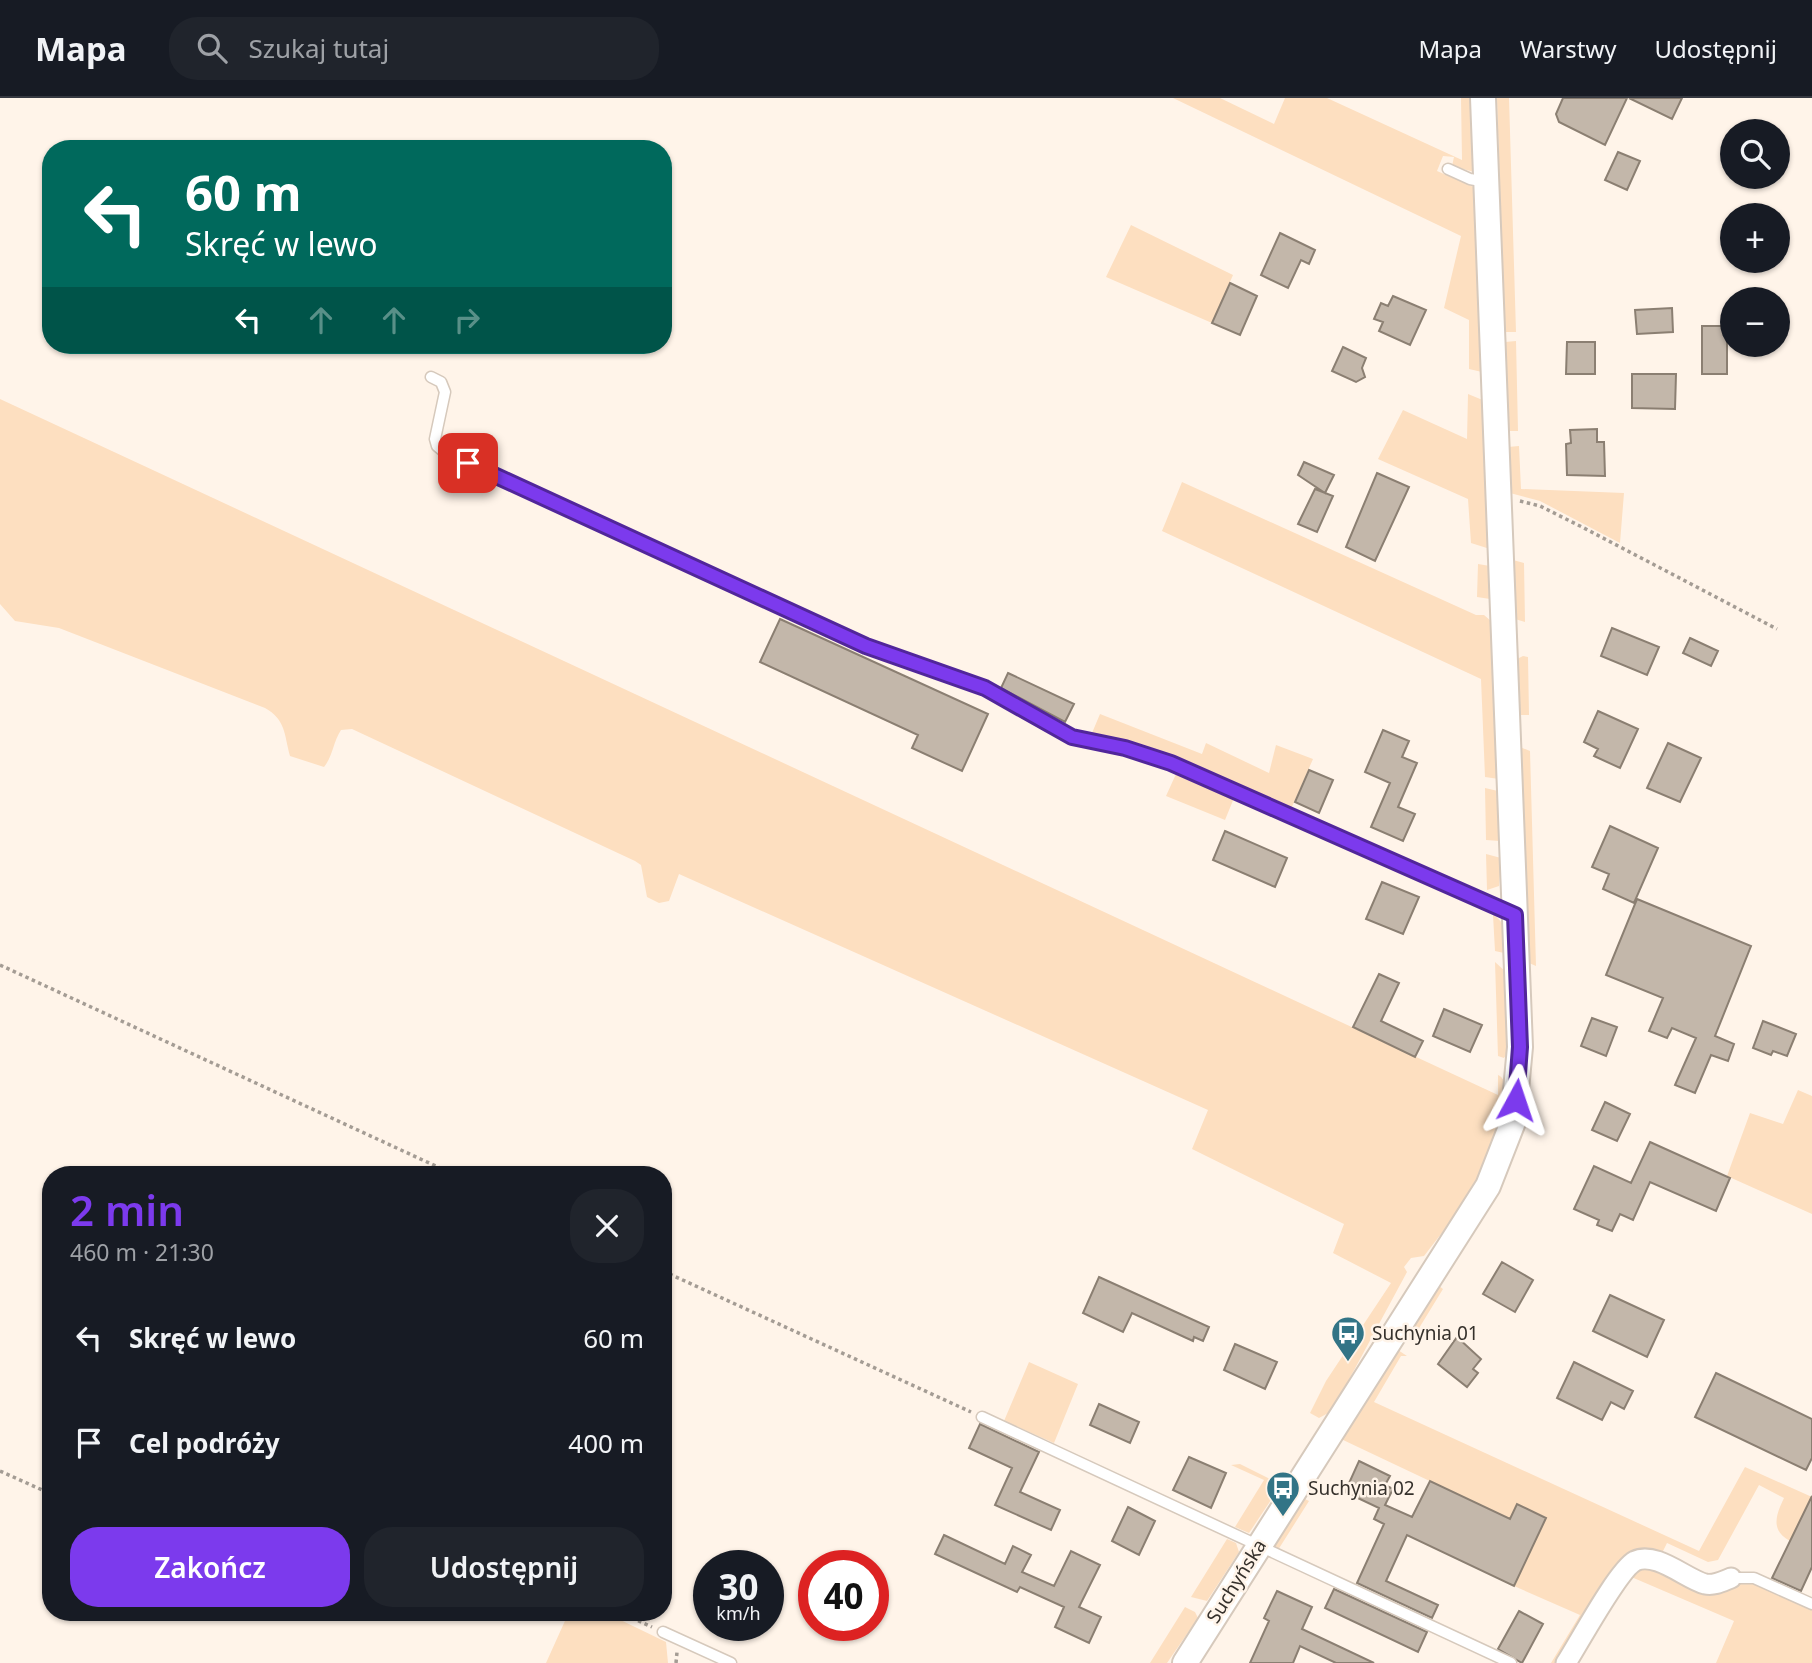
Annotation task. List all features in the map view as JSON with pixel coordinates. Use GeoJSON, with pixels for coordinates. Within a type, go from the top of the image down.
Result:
{"type":"FeatureCollection","features":[{"type":"Feature","properties":{"kind":"street","name":"Suchyńska"},"geometry":{"type":"LineString","coordinates":[[1185,1663],[1488,1186],[1508,1139],[1516,1100],[1520,1047],[1483,98]]}},
{"type":"Feature","properties":{"kind":"street"},"geometry":{"type":"LineString","coordinates":[[1566,1663],[1622,1574],[1634,1561],[1644,1559],[1658,1563],[1706,1584],[1716,1584],[1731,1578]]}},
{"type":"Feature","properties":{"kind":"lane"},"geometry":{"type":"LineString","coordinates":[[1448,169],[1470,179],[1486,182]]}},
{"type":"Feature","properties":{"kind":"lane"},"geometry":{"type":"LineString","coordinates":[[431,377],[441,382],[445,392],[435,439],[443,451],[866,646],[985,688],[1072,737],[1125,748],[1171,763],[1515,915]]}},
{"type":"Feature","properties":{"kind":"lane"},"geometry":{"type":"LineString","coordinates":[[982,1417],[1511,1663]]}},
{"type":"Feature","properties":{"kind":"lane"},"geometry":{"type":"LineString","coordinates":[[1731,1578],[1754,1578],[1812,1604]]}},
{"type":"Feature","properties":{"kind":"lane"},"geometry":{"type":"LineString","coordinates":[[663,1632],[731,1663]]}},
{"type":"Feature","properties":{"kind":"path"},"geometry":{"type":"LineString","coordinates":[[1498,496],[1539,506],[1777,629]]}},
{"type":"Feature","properties":{"kind":"path"},"geometry":{"type":"LineString","coordinates":[[0,965],[436,1166]]}},
{"type":"Feature","properties":{"kind":"path"},"geometry":{"type":"LineString","coordinates":[[672,1275],[982,1417]]}},
{"type":"Feature","properties":{"kind":"path"},"geometry":{"type":"LineString","coordinates":[[0,1471],[42,1490]]}},
{"type":"Feature","properties":{"kind":"path"},"geometry":{"type":"LineString","coordinates":[[639,1621],[663,1632]]}},
{"type":"Feature","properties":{"kind":"shaded area"},"geometry":{"type":"Polygon","coordinates":[[[1173,98],[1220,98],[1274,124],[1285,98],[1327,98],[1462,160],[1461,98],[1473,98],[1474,172],[1452,166],[1454,157],[1443,156],[1437,171],[1476,188],[1482,372],[1469,369],[1469,320],[1444,308],[1461,236],[1173,98]]]}},
{"type":"Feature","properties":{"kind":"shaded area"},"geometry":{"type":"Polygon","coordinates":[[[1497,98],[1509,98],[1516,332],[1504,332],[1497,98]]]}},
{"type":"Feature","properties":{"kind":"shaded area"},"geometry":{"type":"Polygon","coordinates":[[[1131,225],[1233,275],[1212,323],[1106,277],[1131,225]]]}},
{"type":"Feature","properties":{"kind":"shaded area"},"geometry":{"type":"Polygon","coordinates":[[[1516,341],[1518,431],[1507,431],[1505,342],[1516,341]]]}},
{"type":"Feature","properties":{"kind":"shaded area"},"geometry":{"type":"Polygon","coordinates":[[[1468,394],[1485,401],[1490,549],[1471,543],[1468,499],[1378,459],[1403,410],[1467,439],[1468,394]]]}},
{"type":"Feature","properties":{"kind":"shaded area"},"geometry":{"type":"Polygon","coordinates":[[[0,399],[1498,1095],[1498,1075],[1504,1081],[1505,1104],[1492,1150],[1483,1170],[1463,1204],[1424,1256],[1411,1258],[1404,1267],[1407,1272],[1332,1411],[1319,1418],[1310,1413],[1326,1381],[1391,1283],[1333,1253],[1344,1224],[1192,1149],[1208,1110],[679,874],[669,901],[659,903],[647,897],[641,865],[635,861],[352,729],[341,730],[324,767],[290,756],[281,723],[265,708],[59,628],[15,621],[0,604],[0,399]]]}},
{"type":"Feature","properties":{"kind":"shaded area"},"geometry":{"type":"Polygon","coordinates":[[[1519,446],[1521,489],[1624,493],[1620,543],[1540,501],[1510,493],[1508,447],[1519,446]]]}},
{"type":"Feature","properties":{"kind":"shaded area"},"geometry":{"type":"Polygon","coordinates":[[[1182,482],[1476,615],[1484,615],[1491,621],[1499,779],[1485,777],[1481,679],[1162,531],[1182,482]]]}},
{"type":"Feature","properties":{"kind":"shaded area"},"geometry":{"type":"Polygon","coordinates":[[[1513,560],[1524,563],[1525,622],[1515,619],[1513,560]]]}},
{"type":"Feature","properties":{"kind":"shaded area"},"geometry":{"type":"Polygon","coordinates":[[[1478,564],[1490,566],[1490,599],[1477,597],[1478,564]]]}},
{"type":"Feature","properties":{"kind":"shaded area"},"geometry":{"type":"Polygon","coordinates":[[[1528,657],[1529,715],[1518,715],[1517,659],[1528,657]]]}},
{"type":"Feature","properties":{"kind":"shaded area"},"geometry":{"type":"Polygon","coordinates":[[[1100,714],[1202,754],[1206,743],[1269,773],[1276,745],[1313,759],[1291,809],[1176,758],[1092,733],[1100,714]]]}},
{"type":"Feature","properties":{"kind":"shaded area"},"geometry":{"type":"Polygon","coordinates":[[[1520,747],[1530,751],[1536,966],[1529,963],[1520,747]]]}},
{"type":"Feature","properties":{"kind":"shaded area"},"geometry":{"type":"Polygon","coordinates":[[[1176,774],[1234,798],[1225,820],[1166,796],[1176,774]]]}},
{"type":"Feature","properties":{"kind":"shaded area"},"geometry":{"type":"Polygon","coordinates":[[[1485,788],[1498,791],[1500,841],[1486,840],[1485,788]]]}},
{"type":"Feature","properties":{"kind":"shaded area"},"geometry":{"type":"Polygon","coordinates":[[[1486,854],[1501,858],[1499,886],[1487,890],[1486,854]]]}},
{"type":"Feature","properties":{"kind":"shaded area"},"geometry":{"type":"Polygon","coordinates":[[[1493,915],[1503,927],[1504,953],[1495,951],[1493,915]]]}},
{"type":"Feature","properties":{"kind":"shaded area"},"geometry":{"type":"Polygon","coordinates":[[[1495,962],[1506,972],[1509,1051],[1504,1058],[1498,1056],[1495,962]]]}},
{"type":"Feature","properties":{"kind":"shaded area"},"geometry":{"type":"Polygon","coordinates":[[[1798,1090],[1812,1096],[1812,1214],[1727,1176],[1750,1113],[1783,1124],[1798,1090]]]}},
{"type":"Feature","properties":{"kind":"shaded area"},"geometry":{"type":"Polygon","coordinates":[[[1439,1286],[1443,1289],[1413,1338],[1414,1343],[1405,1337],[1439,1286]]]}},
{"type":"Feature","properties":{"kind":"shaded area"},"geometry":{"type":"Polygon","coordinates":[[[1398,1350],[1407,1356],[1401,1356],[1374,1402],[1699,1551],[1745,1467],[1812,1497],[1790,1541],[1780,1532],[1776,1522],[1784,1498],[1759,1485],[1718,1560],[1708,1562],[1667,1543],[1661,1555],[1649,1549],[1634,1553],[1557,1663],[1551,1663],[1580,1615],[1514,1586],[1546,1517],[1517,1504],[1510,1519],[1341,1439],[1398,1350]]]}},
{"type":"Feature","properties":{"kind":"shaded area"},"geometry":{"type":"Polygon","coordinates":[[[1029,1362],[1078,1384],[1054,1443],[1004,1421],[1029,1362]]]}},
{"type":"Feature","properties":{"kind":"shaded area"},"geometry":{"type":"Polygon","coordinates":[[[1240,1464],[1276,1482],[1273,1497],[1249,1533],[1235,1527],[1264,1480],[1231,1465],[1240,1464]]]}},
{"type":"Feature","properties":{"kind":"shaded area"},"geometry":{"type":"Polygon","coordinates":[[[1303,1498],[1309,1501],[1278,1550],[1272,1547],[1303,1498]]]}},
{"type":"Feature","properties":{"kind":"shaded area"},"geometry":{"type":"Polygon","coordinates":[[[1227,1539],[1236,1543],[1239,1552],[1207,1601],[1191,1597],[1227,1539]]]}},
{"type":"Feature","properties":{"kind":"shaded area"},"geometry":{"type":"Polygon","coordinates":[[[1643,1567],[1738,1584],[1752,1583],[1812,1610],[1812,1663],[1716,1663],[1734,1621],[1629,1576],[1643,1567]]]}},
{"type":"Feature","properties":{"kind":"shaded area"},"geometry":{"type":"Polygon","coordinates":[[[1185,1607],[1195,1612],[1198,1618],[1167,1663],[1150,1663],[1185,1607]]]}},
{"type":"Feature","properties":{"kind":"shaded area"},"geometry":{"type":"Polygon","coordinates":[[[565,1621],[623,1621],[666,1642],[668,1663],[546,1663],[565,1621]]]}},
{"type":"Feature","properties":{"kind":"building"},"geometry":{"type":"Polygon","coordinates":[[[1563,98],[1627,98],[1605,145],[1559,122],[1556,114],[1563,98]]]}},
{"type":"Feature","properties":{"kind":"building"},"geometry":{"type":"Polygon","coordinates":[[[1629,98],[1682,98],[1672,119],[1629,98]]]}},
{"type":"Feature","properties":{"kind":"building"},"geometry":{"type":"Polygon","coordinates":[[[1618,152],[1640,161],[1627,190],[1605,180],[1618,152]]]}},
{"type":"Feature","properties":{"kind":"building"},"geometry":{"type":"Polygon","coordinates":[[[1280,233],[1315,250],[1309,264],[1301,260],[1288,288],[1261,275],[1280,233]]]}},
{"type":"Feature","properties":{"kind":"building"},"geometry":{"type":"Polygon","coordinates":[[[1230,283],[1257,296],[1240,335],[1212,323],[1230,283]]]}},
{"type":"Feature","properties":{"kind":"building"},"geometry":{"type":"Polygon","coordinates":[[[1393,296],[1426,310],[1410,345],[1379,331],[1383,322],[1374,319],[1381,303],[1388,306],[1393,296]]]}},
{"type":"Feature","properties":{"kind":"building"},"geometry":{"type":"Polygon","coordinates":[[[1672,308],[1673,332],[1637,334],[1635,310],[1672,308]]]}},
{"type":"Feature","properties":{"kind":"building"},"geometry":{"type":"Polygon","coordinates":[[[1702,326],[1720,326],[1720,357],[1727,357],[1727,374],[1702,374],[1702,326]]]}},
{"type":"Feature","properties":{"kind":"building"},"geometry":{"type":"Polygon","coordinates":[[[1567,342],[1595,342],[1595,374],[1566,374],[1567,342]]]}},
{"type":"Feature","properties":{"kind":"building"},"geometry":{"type":"Polygon","coordinates":[[[1343,347],[1366,358],[1362,368],[1365,377],[1356,382],[1332,371],[1343,347]]]}},
{"type":"Feature","properties":{"kind":"building"},"geometry":{"type":"Polygon","coordinates":[[[1632,374],[1676,374],[1675,409],[1632,408],[1632,374]]]}},
{"type":"Feature","properties":{"kind":"building"},"geometry":{"type":"Polygon","coordinates":[[[1597,429],[1597,442],[1604,442],[1605,476],[1567,475],[1566,444],[1571,443],[1570,430],[1597,429]]]}},
{"type":"Feature","properties":{"kind":"building"},"geometry":{"type":"Polygon","coordinates":[[[1304,462],[1334,475],[1325,493],[1298,475],[1304,462]]]}},
{"type":"Feature","properties":{"kind":"building"},"geometry":{"type":"Polygon","coordinates":[[[1377,473],[1409,487],[1375,561],[1346,547],[1377,473]]]}},
{"type":"Feature","properties":{"kind":"building"},"geometry":{"type":"Polygon","coordinates":[[[1315,489],[1333,496],[1317,532],[1298,524],[1315,489]]]}},
{"type":"Feature","properties":{"kind":"building"},"geometry":{"type":"Polygon","coordinates":[[[780,619],[988,714],[962,771],[912,748],[918,735],[760,662],[780,619]]]}},
{"type":"Feature","properties":{"kind":"building"},"geometry":{"type":"Polygon","coordinates":[[[1612,628],[1659,647],[1647,675],[1601,656],[1612,628]]]}},
{"type":"Feature","properties":{"kind":"building"},"geometry":{"type":"Polygon","coordinates":[[[1690,638],[1718,651],[1711,666],[1683,653],[1690,638]]]}},
{"type":"Feature","properties":{"kind":"building"},"geometry":{"type":"Polygon","coordinates":[[[1008,673],[1074,704],[1065,722],[1001,688],[1008,673]]]}},
{"type":"Feature","properties":{"kind":"building"},"geometry":{"type":"Polygon","coordinates":[[[1598,711],[1638,729],[1620,768],[1594,756],[1598,749],[1584,742],[1598,711]]]}},
{"type":"Feature","properties":{"kind":"building"},"geometry":{"type":"Polygon","coordinates":[[[1383,730],[1409,741],[1402,757],[1417,763],[1398,807],[1415,814],[1403,841],[1371,827],[1390,783],[1365,772],[1383,730]]]}},
{"type":"Feature","properties":{"kind":"building"},"geometry":{"type":"Polygon","coordinates":[[[1668,743],[1701,758],[1680,802],[1647,788],[1668,743]]]}},
{"type":"Feature","properties":{"kind":"building"},"geometry":{"type":"Polygon","coordinates":[[[1309,770],[1333,780],[1319,813],[1295,802],[1309,770]]]}},
{"type":"Feature","properties":{"kind":"building"},"geometry":{"type":"Polygon","coordinates":[[[1610,826],[1658,848],[1634,903],[1603,889],[1609,874],[1592,867],[1610,826]]]}},
{"type":"Feature","properties":{"kind":"building"},"geometry":{"type":"Polygon","coordinates":[[[1225,831],[1287,858],[1275,887],[1213,860],[1225,831]]]}},
{"type":"Feature","properties":{"kind":"building"},"geometry":{"type":"Polygon","coordinates":[[[1382,882],[1419,897],[1403,934],[1366,919],[1382,882]]]}},
{"type":"Feature","properties":{"kind":"building"},"geometry":{"type":"Polygon","coordinates":[[[1637,899],[1751,946],[1715,1036],[1734,1044],[1728,1061],[1711,1055],[1695,1093],[1675,1085],[1696,1038],[1672,1028],[1667,1038],[1649,1031],[1663,998],[1606,975],[1637,899]]]}},
{"type":"Feature","properties":{"kind":"building"},"geometry":{"type":"Polygon","coordinates":[[[1379,974],[1399,983],[1381,1021],[1423,1041],[1415,1057],[1353,1027],[1379,974]]]}},
{"type":"Feature","properties":{"kind":"building"},"geometry":{"type":"Polygon","coordinates":[[[1444,1009],[1482,1025],[1470,1052],[1433,1036],[1444,1009]]]}},
{"type":"Feature","properties":{"kind":"building"},"geometry":{"type":"Polygon","coordinates":[[[1592,1018],[1617,1027],[1606,1056],[1581,1046],[1592,1018]]]}},
{"type":"Feature","properties":{"kind":"building"},"geometry":{"type":"Polygon","coordinates":[[[1763,1021],[1796,1034],[1787,1056],[1773,1051],[1771,1055],[1753,1048],[1763,1021]]]}},
{"type":"Feature","properties":{"kind":"building"},"geometry":{"type":"Polygon","coordinates":[[[1605,1102],[1630,1114],[1617,1141],[1592,1130],[1605,1102]]]}},
{"type":"Feature","properties":{"kind":"building"},"geometry":{"type":"Polygon","coordinates":[[[1650,1142],[1730,1178],[1716,1211],[1650,1182],[1633,1220],[1620,1214],[1612,1231],[1597,1225],[1599,1220],[1574,1209],[1594,1166],[1631,1183],[1650,1142]]]}},
{"type":"Feature","properties":{"kind":"building"},"geometry":{"type":"Polygon","coordinates":[[[1502,1262],[1533,1280],[1515,1312],[1483,1294],[1502,1262]]]}},
{"type":"Feature","properties":{"kind":"building"},"geometry":{"type":"Polygon","coordinates":[[[1099,1277],[1209,1327],[1203,1341],[1194,1337],[1193,1341],[1132,1313],[1123,1332],[1083,1313],[1099,1277]]]}},
{"type":"Feature","properties":{"kind":"building"},"geometry":{"type":"Polygon","coordinates":[[[1610,1295],[1664,1320],[1647,1357],[1593,1331],[1610,1295]]]}},
{"type":"Feature","properties":{"kind":"building"},"geometry":{"type":"Polygon","coordinates":[[[1457,1337],[1481,1359],[1473,1369],[1478,1373],[1467,1387],[1438,1364],[1457,1337]]]}},
{"type":"Feature","properties":{"kind":"building"},"geometry":{"type":"Polygon","coordinates":[[[1235,1344],[1277,1362],[1265,1389],[1224,1370],[1235,1344]]]}},
{"type":"Feature","properties":{"kind":"building"},"geometry":{"type":"Polygon","coordinates":[[[1574,1362],[1633,1391],[1624,1409],[1611,1402],[1602,1420],[1557,1398],[1574,1362]]]}},
{"type":"Feature","properties":{"kind":"building"},"geometry":{"type":"Polygon","coordinates":[[[1716,1373],[1812,1419],[1812,1458],[1806,1470],[1695,1417],[1716,1373]]]}},
{"type":"Feature","properties":{"kind":"building"},"geometry":{"type":"Polygon","coordinates":[[[1099,1404],[1139,1422],[1130,1443],[1090,1425],[1099,1404]]]}},
{"type":"Feature","properties":{"kind":"building"},"geometry":{"type":"Polygon","coordinates":[[[980,1424],[1039,1452],[1020,1492],[1060,1510],[1051,1530],[995,1505],[1012,1468],[969,1448],[980,1424]]]}},
{"type":"Feature","properties":{"kind":"building"},"geometry":{"type":"Polygon","coordinates":[[[1189,1457],[1226,1473],[1211,1508],[1173,1490],[1189,1457]]]}},
{"type":"Feature","properties":{"kind":"building"},"geometry":{"type":"Polygon","coordinates":[[[1359,1461],[1390,1476],[1385,1485],[1393,1489],[1385,1505],[1412,1517],[1430,1481],[1510,1519],[1517,1504],[1546,1518],[1514,1586],[1407,1535],[1386,1581],[1438,1605],[1432,1618],[1357,1583],[1384,1524],[1374,1519],[1379,1508],[1345,1492],[1359,1461]]]}},
{"type":"Feature","properties":{"kind":"building"},"geometry":{"type":"Polygon","coordinates":[[[1812,1496],[1812,1567],[1801,1591],[1772,1578],[1812,1496]]]}},
{"type":"Feature","properties":{"kind":"building"},"geometry":{"type":"Polygon","coordinates":[[[1128,1507],[1155,1521],[1139,1555],[1112,1541],[1128,1507]]]}},
{"type":"Feature","properties":{"kind":"building"},"geometry":{"type":"Polygon","coordinates":[[[944,1535],[1005,1564],[1013,1546],[1031,1555],[1022,1572],[1054,1586],[1071,1551],[1100,1565],[1079,1607],[1101,1617],[1089,1643],[1055,1627],[1064,1607],[1020,1587],[1017,1592],[935,1554],[944,1535]]]}},
{"type":"Feature","properties":{"kind":"building"},"geometry":{"type":"Polygon","coordinates":[[[1334,1589],[1427,1632],[1418,1652],[1325,1608],[1334,1589]]]}},
{"type":"Feature","properties":{"kind":"building"},"geometry":{"type":"Polygon","coordinates":[[[1277,1591],[1312,1607],[1302,1629],[1374,1663],[1336,1663],[1300,1646],[1293,1663],[1250,1663],[1269,1621],[1264,1618],[1277,1591]]]}},
{"type":"Feature","properties":{"kind":"building"},"geometry":{"type":"Polygon","coordinates":[[[1519,1611],[1543,1624],[1522,1663],[1498,1649],[1519,1611]]]}},
{"type":"Feature","properties":{"kind":"place","name":"Suchynia 01"},"geometry":{"type":"Point","coordinates":[1348,1363]}},
{"type":"Feature","properties":{"kind":"place","name":"Suchynia 02"},"geometry":{"type":"Point","coordinates":[1283,1518]}},
{"type":"Feature","properties":{"kind":"route"},"geometry":{"type":"LineString","coordinates":[[468,463],[866,646],[904,662],[985,688],[1072,737],[1125,748],[1171,763],[1515,915],[1520,1047],[1516,1100]]}}]}
